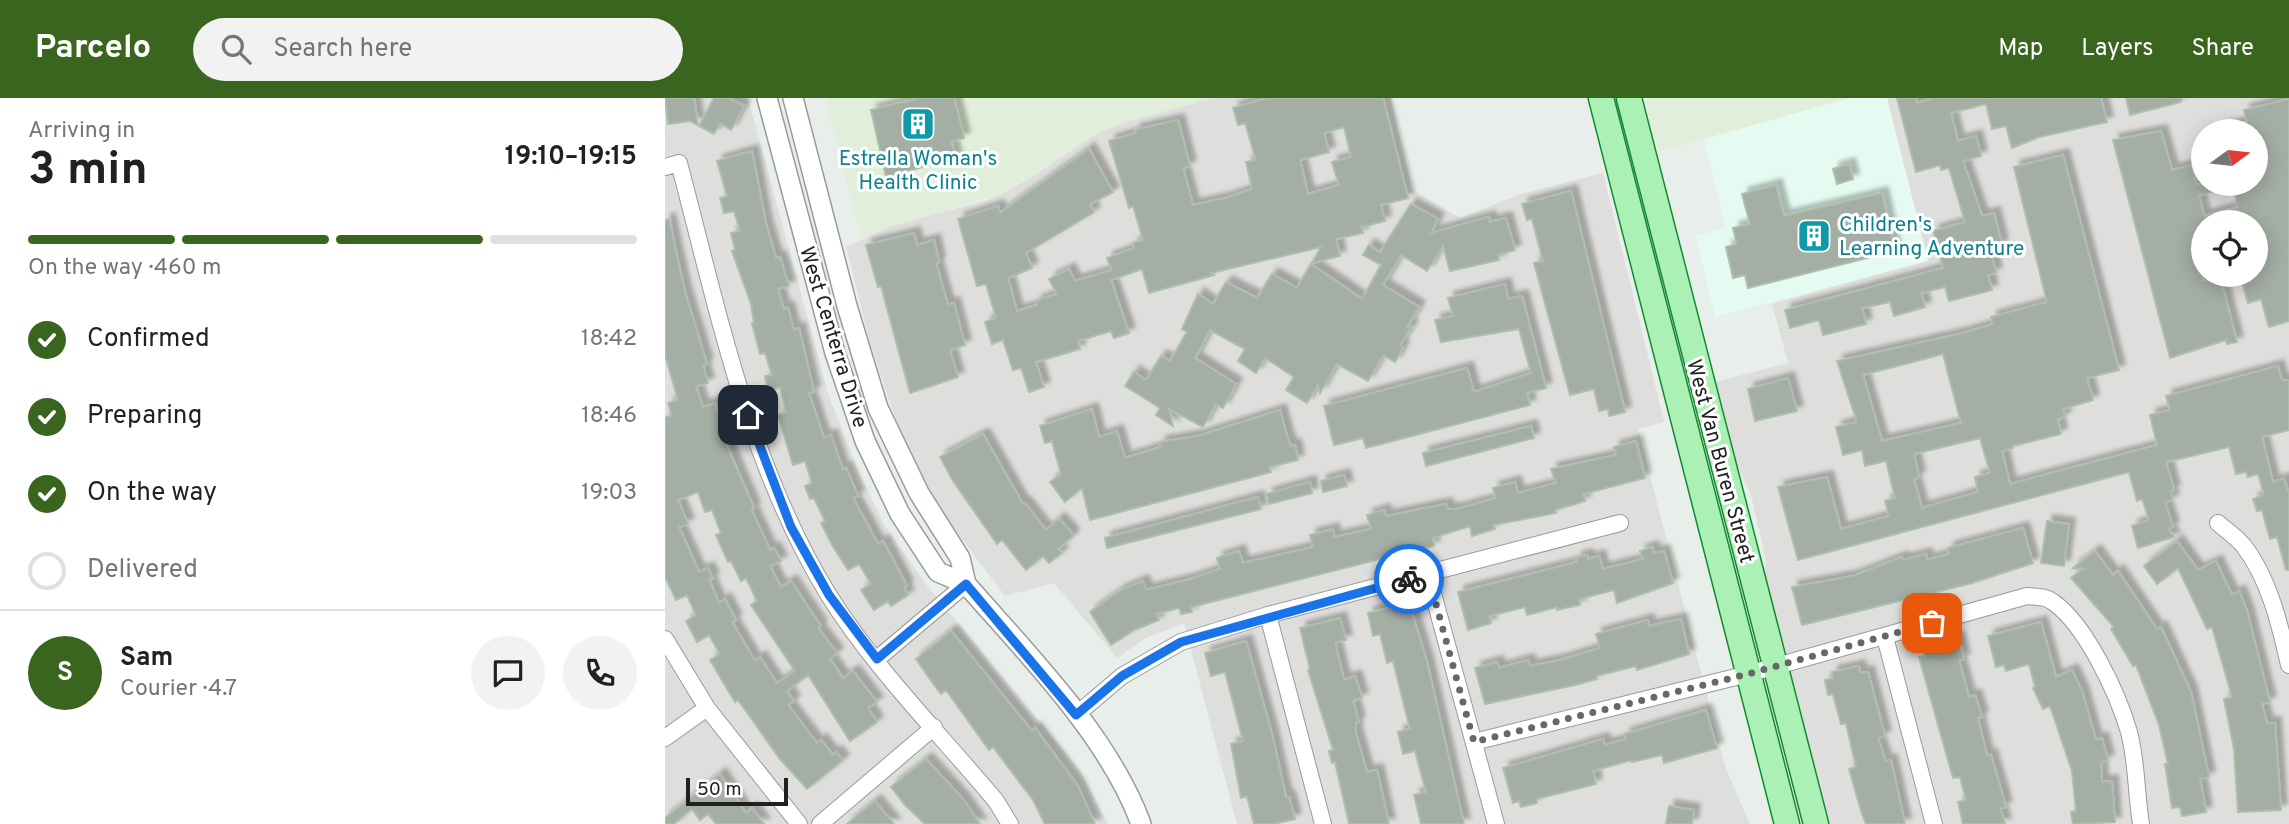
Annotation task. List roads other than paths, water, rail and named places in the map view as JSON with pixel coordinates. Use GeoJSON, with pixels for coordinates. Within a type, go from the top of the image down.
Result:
{"type":"FeatureCollection","features":[{"type":"Feature","properties":{"kind":"main road","name":"West Van Buren Street"},"geometry":{"type":"LineString","coordinates":[[1601,98],[1615,162],[1787,824]]}},
{"type":"Feature","properties":{"kind":"main road","name":"West Van Buren Street"},"geometry":{"type":"LineString","coordinates":[[1629,98],[1816,824]]}},
{"type":"Feature","properties":{"kind":"main road"},"geometry":{"type":"LineString","coordinates":[[1615,162],[1643,154]]}},
{"type":"Feature","properties":{"kind":"street","name":"West Centerra Drive"},"geometry":{"type":"LineString","coordinates":[[767,98],[835,353],[865,441],[900,514],[938,572],[966,584],[1076,715],[1116,771],[1141,824]]}},
{"type":"Feature","properties":{"kind":"street","name":"West Centerra Drive"},"geometry":{"type":"LineString","coordinates":[[793,98],[847,306],[888,431],[919,493],[960,558],[966,584]]}},
{"type":"Feature","properties":{"kind":"street"},"geometry":{"type":"LineString","coordinates":[[672,165],[739,388],[766,468],[791,527],[829,595],[877,659],[996,800],[1010,824]]}},
{"type":"Feature","properties":{"kind":"street"},"geometry":{"type":"LineString","coordinates":[[865,441],[888,431]]}},
{"type":"Feature","properties":{"kind":"street"},"geometry":{"type":"LineString","coordinates":[[1076,715],[1122,676],[1152,656],[1181,642],[1268,615],[1621,523]]}},
{"type":"Feature","properties":{"kind":"street"},"geometry":{"type":"LineString","coordinates":[[2218,523],[2243,545],[2257,569],[2270,596],[2288,656]]}},
{"type":"Feature","properties":{"kind":"street"},"geometry":{"type":"LineString","coordinates":[[1428,575],[1496,824]]}},
{"type":"Feature","properties":{"kind":"street"},"geometry":{"type":"LineString","coordinates":[[877,659],[966,584]]}},
{"type":"Feature","properties":{"kind":"street"},"geometry":{"type":"LineString","coordinates":[[1474,742],[1748,674],[2027,597],[2043,597],[2066,615],[2099,659],[2115,695],[2129,733],[2141,824]]}},
{"type":"Feature","properties":{"kind":"street"},"geometry":{"type":"LineString","coordinates":[[1268,615],[1323,824]]}},
{"type":"Feature","properties":{"kind":"street"},"geometry":{"type":"LineString","coordinates":[[1885,637],[1934,824]]}},
{"type":"Feature","properties":{"kind":"street"},"geometry":{"type":"LineString","coordinates":[[665,639],[707,708],[799,824]]}},
{"type":"Feature","properties":{"kind":"street"},"geometry":{"type":"LineString","coordinates":[[665,738],[707,708]]}},
{"type":"Feature","properties":{"kind":"street"},"geometry":{"type":"LineString","coordinates":[[820,824],[934,727]]}},
{"type":"Feature","properties":{"kind":"place","name":"Estrella Woman's Health Clinic"},"geometry":{"type":"Point","coordinates":[918,124]}},
{"type":"Feature","properties":{"kind":"place","name":"Children's Learning Adventure"},"geometry":{"type":"Point","coordinates":[1814,236]}}]}
